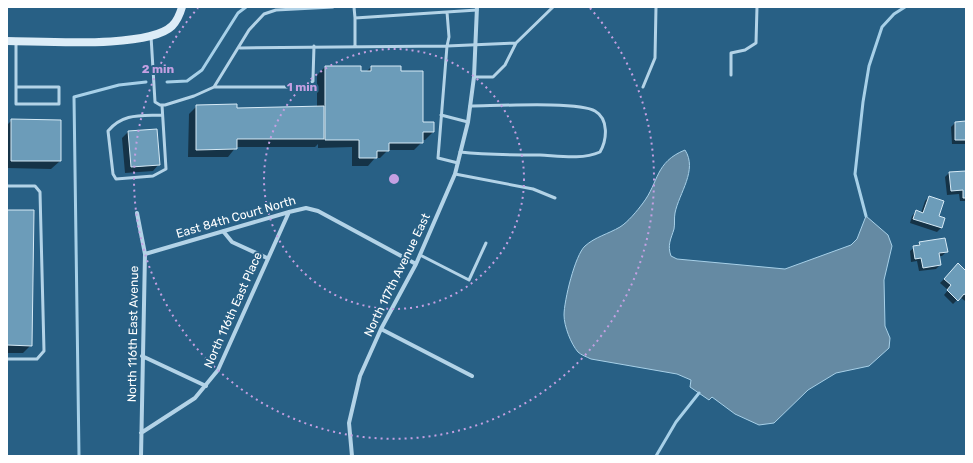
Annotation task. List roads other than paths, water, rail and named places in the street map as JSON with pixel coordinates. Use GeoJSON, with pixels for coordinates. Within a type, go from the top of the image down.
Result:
{"type":"FeatureCollection","features":[{"type":"Feature","properties":{"kind":"street"},"geometry":{"type":"LineString","coordinates":[[7,42],[110,41],[151,36],[172,26],[182,7]]}},
{"type":"Feature","properties":{"kind":"street","name":"North 117th Avenue East"},"geometry":{"type":"LineString","coordinates":[[352,456],[349,423],[360,376],[381,329],[416,264],[455,174],[468,122],[474,77],[477,9]]}},
{"type":"Feature","properties":{"kind":"street","name":"East 84th Court North"},"geometry":{"type":"LineString","coordinates":[[144,254],[306,208],[318,211],[416,264]]}},
{"type":"Feature","properties":{"kind":"street","name":"North 116th East Place"},"geometry":{"type":"LineString","coordinates":[[141,433],[195,398],[218,370],[267,258],[289,212]]}},
{"type":"Feature","properties":{"kind":"street","name":"North 116th East Avenue"},"geometry":{"type":"LineString","coordinates":[[137,213],[144,254],[141,456]]}},
{"type":"Feature","properties":{"kind":"street"},"geometry":{"type":"LineString","coordinates":[[223,231],[232,242],[267,258]]}},
{"type":"Feature","properties":{"kind":"street"},"geometry":{"type":"LineString","coordinates":[[381,329],[472,376]]}},
{"type":"Feature","properties":{"kind":"street"},"geometry":{"type":"LineString","coordinates":[[142,356],[206,386]]}},
{"type":"Feature","properties":{"kind":"lane"},"geometry":{"type":"LineString","coordinates":[[214,86],[240,48],[249,30],[264,14],[276,10],[333,7]]}},
{"type":"Feature","properties":{"kind":"lane"},"geometry":{"type":"LineString","coordinates":[[354,7],[355,46]]}},
{"type":"Feature","properties":{"kind":"lane"},"geometry":{"type":"LineString","coordinates":[[474,77],[493,77],[505,65],[516,43],[553,7]]}},
{"type":"Feature","properties":{"kind":"lane"},"geometry":{"type":"LineString","coordinates":[[643,87],[654,58],[656,7]]}},
{"type":"Feature","properties":{"kind":"lane"},"geometry":{"type":"LineString","coordinates":[[731,75],[731,53],[745,50],[756,43],[756,7]]}},
{"type":"Feature","properties":{"kind":"lane"},"geometry":{"type":"LineString","coordinates":[[355,18],[477,9]]}},
{"type":"Feature","properties":{"kind":"lane"},"geometry":{"type":"LineString","coordinates":[[447,12],[449,37],[438,158],[458,163]]}},
{"type":"Feature","properties":{"kind":"lane"},"geometry":{"type":"LineString","coordinates":[[151,36],[156,102],[162,105],[194,96],[214,86],[306,87],[312,82],[313,78],[314,46]]}},
{"type":"Feature","properties":{"kind":"lane"},"geometry":{"type":"LineString","coordinates":[[16,42],[16,87],[16,104],[59,104],[59,87],[16,87]]}},
{"type":"Feature","properties":{"kind":"lane"},"geometry":{"type":"LineString","coordinates":[[240,48],[314,46],[447,46],[516,43]]}},
{"type":"Feature","properties":{"kind":"lane"},"geometry":{"type":"LineString","coordinates":[[162,105],[166,169],[153,176],[116,178],[113,174],[108,131],[114,124],[124,118],[162,115]]}},
{"type":"Feature","properties":{"kind":"lane"},"geometry":{"type":"LineString","coordinates":[[460,152],[487,155],[573,157],[593,155],[600,152],[606,136],[605,126],[600,114],[594,110],[561,106],[470,106]]}},
{"type":"Feature","properties":{"kind":"lane"},"geometry":{"type":"LineString","coordinates":[[441,115],[468,122]]}},
{"type":"Feature","properties":{"kind":"lane"},"geometry":{"type":"LineString","coordinates":[[455,174],[534,189],[555,198]]}},
{"type":"Feature","properties":{"kind":"lane"},"geometry":{"type":"LineString","coordinates":[[7,186],[35,186],[40,192],[44,351],[37,359],[7,359]]}},
{"type":"Feature","properties":{"kind":"lane"},"geometry":{"type":"LineString","coordinates":[[420,254],[469,280],[486,243]]}},
{"type":"Feature","properties":{"kind":"water"},"geometry":{"type":"Polygon","coordinates":[[[685,150],[688,158],[689,173],[677,205],[674,229],[669,245],[671,256],[677,259],[785,269],[851,245],[857,239],[866,216],[888,235],[892,246],[884,280],[885,326],[890,338],[889,348],[869,366],[836,373],[808,390],[774,423],[759,425],[735,414],[712,397],[709,400],[690,387],[691,380],[677,374],[591,359],[578,352],[570,340],[564,319],[564,308],[574,268],[581,251],[585,246],[597,238],[623,225],[641,206],[668,160],[685,150]]]}},
{"type":"Feature","properties":{"kind":"waterway"},"geometry":{"type":"LineString","coordinates":[[167,82],[187,81],[202,70],[238,13],[246,7]]}},
{"type":"Feature","properties":{"kind":"waterway"},"geometry":{"type":"LineString","coordinates":[[866,216],[855,174],[863,102],[869,66],[882,27],[894,14],[905,7]]}},
{"type":"Feature","properties":{"kind":"waterway"},"geometry":{"type":"LineString","coordinates":[[79,456],[74,97],[119,85],[146,82]]}},
{"type":"Feature","properties":{"kind":"waterway"},"geometry":{"type":"LineString","coordinates":[[656,456],[676,422],[699,393]]}}]}
